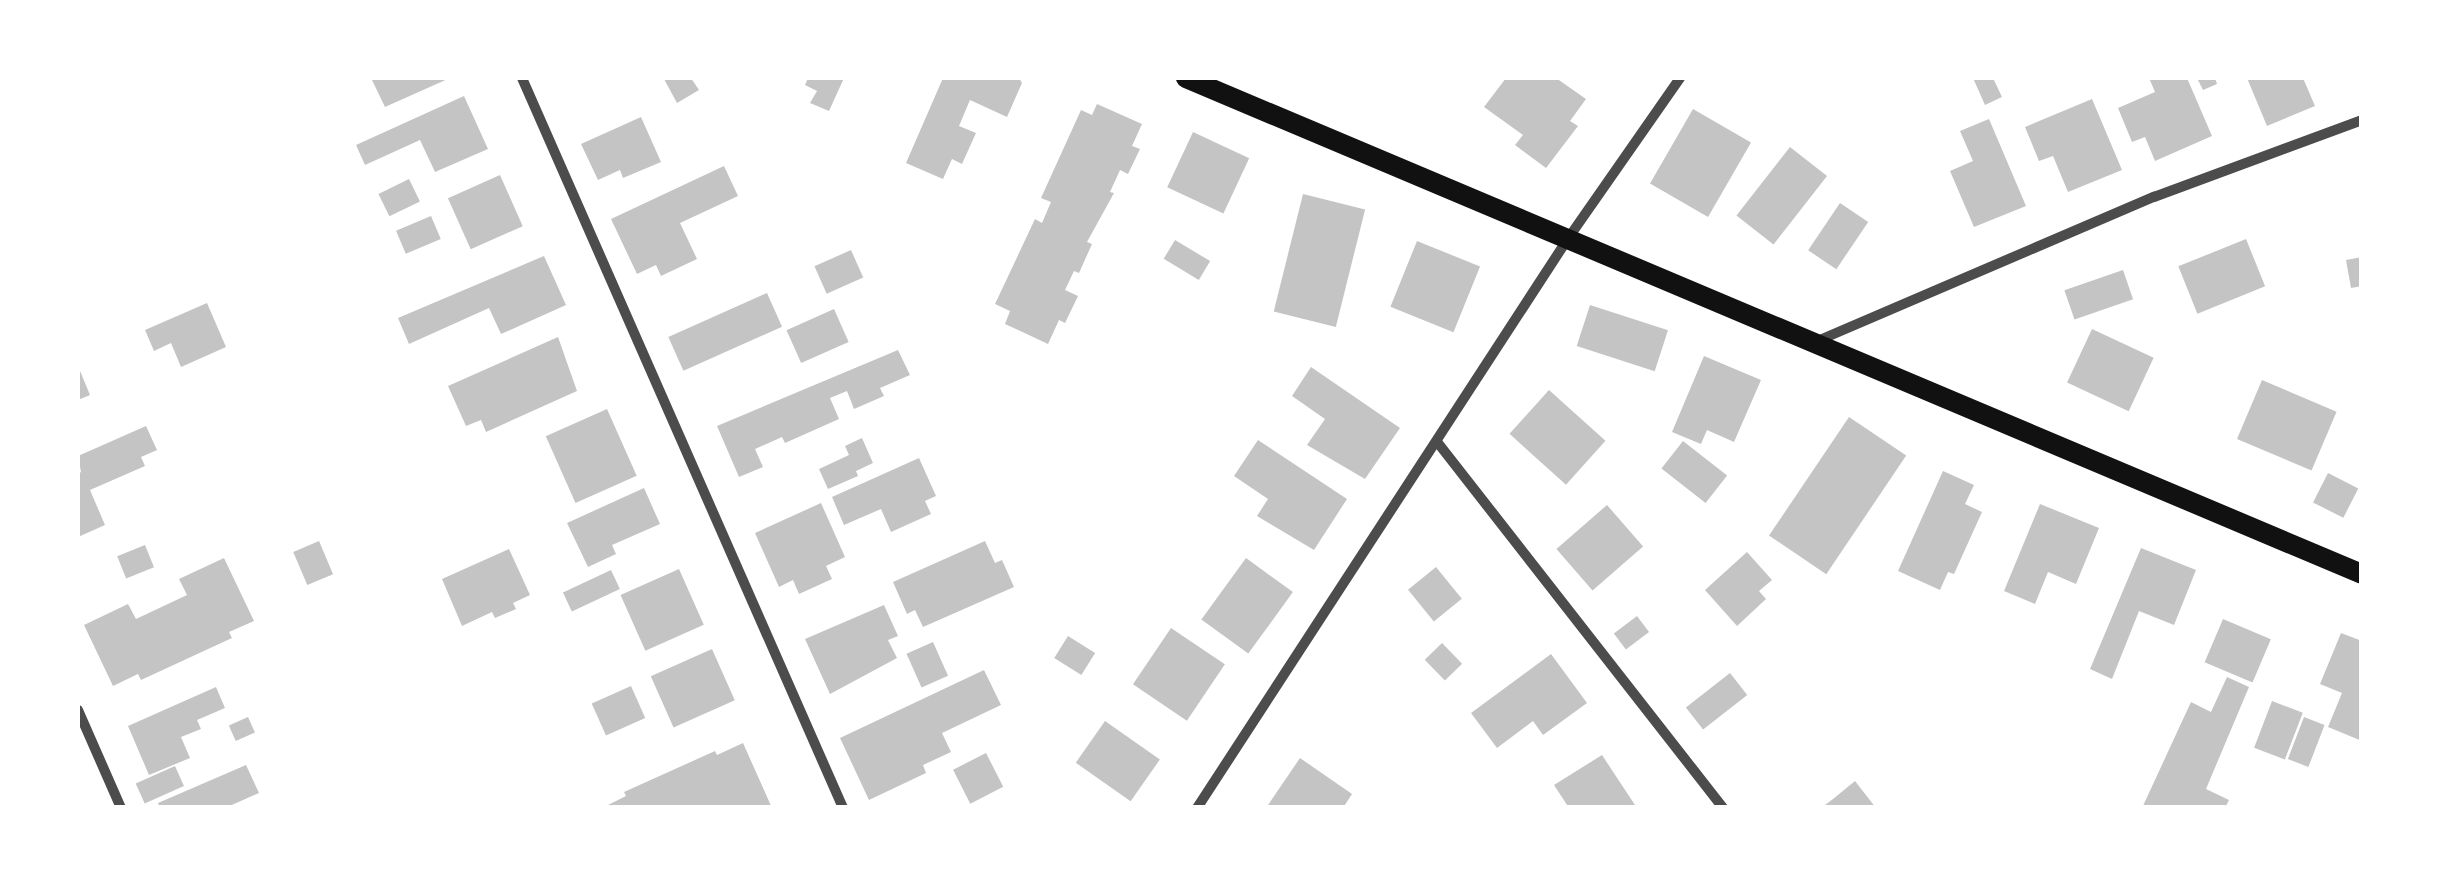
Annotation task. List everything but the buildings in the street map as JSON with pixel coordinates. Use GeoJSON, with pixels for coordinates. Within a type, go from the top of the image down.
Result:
{"type":"FeatureCollection","features":[{"type":"Feature","properties":{"kind":"main road"},"geometry":{"type":"LineString","coordinates":[[1186,78],[1810,345],[2362,574]]}},
{"type":"Feature","properties":{"kind":"street"},"geometry":{"type":"LineString","coordinates":[[522,78],[843,808]]}},
{"type":"Feature","properties":{"kind":"street"},"geometry":{"type":"LineString","coordinates":[[1197,808],[1568,240],[1680,78]]}},
{"type":"Feature","properties":{"kind":"street"},"geometry":{"type":"LineString","coordinates":[[1810,345],[2154,197],[2362,120]]}},
{"type":"Feature","properties":{"kind":"street"},"geometry":{"type":"LineString","coordinates":[[1438,443],[1723,808]]}},
{"type":"Feature","properties":{"kind":"street"},"geometry":{"type":"LineString","coordinates":[[78,710],[122,808]]}}]}
